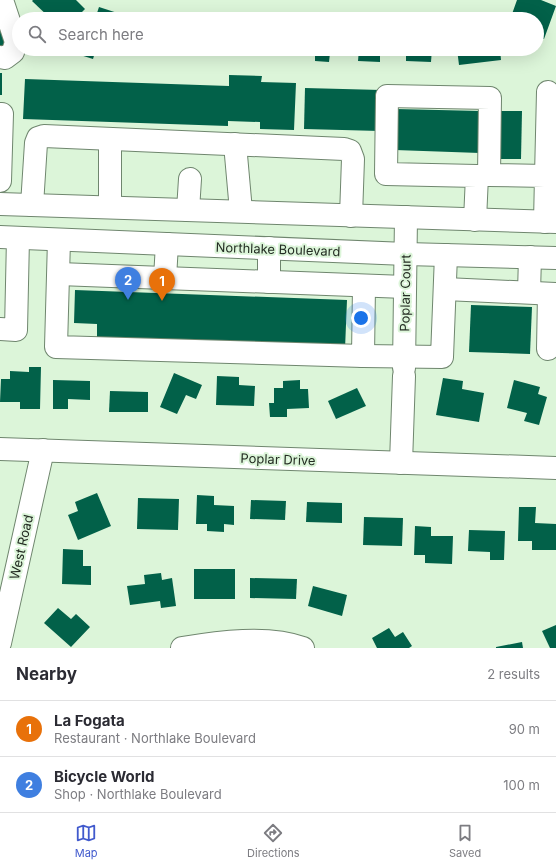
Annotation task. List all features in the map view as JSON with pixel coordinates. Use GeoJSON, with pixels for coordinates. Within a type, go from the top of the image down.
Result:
{"type":"FeatureCollection","features":[{"type":"Feature","properties":{"kind":"street"},"geometry":{"type":"LineString","coordinates":[[2,0],[12,30]]}},
{"type":"Feature","properties":{"kind":"street"},"geometry":{"type":"LineString","coordinates":[[0,57],[5,58],[12,53]]}},
{"type":"Feature","properties":{"kind":"street"},"geometry":{"type":"LineString","coordinates":[[0,204],[550,222],[551,177],[548,92]]}},
{"type":"Feature","properties":{"kind":"street"},"geometry":{"type":"LineString","coordinates":[[475,220],[483,176],[490,98],[387,96],[386,174],[483,176],[551,177]]}},
{"type":"Feature","properties":{"kind":"street"},"geometry":{"type":"LineString","coordinates":[[0,114],[2,114],[0,169]]}},
{"type":"Feature","properties":{"kind":"street"},"geometry":{"type":"LineString","coordinates":[[32,205],[36,143],[38,138],[44,136],[344,149],[350,151],[353,159],[351,216]]}},
{"type":"Feature","properties":{"kind":"street"},"geometry":{"type":"LineString","coordinates":[[110,139],[110,208]]}},
{"type":"Feature","properties":{"kind":"street"},"geometry":{"type":"LineString","coordinates":[[235,144],[242,212]]}},
{"type":"Feature","properties":{"kind":"street"},"geometry":{"type":"LineString","coordinates":[[188,210],[190,179]]}},
{"type":"Feature","properties":{"kind":"street","name":"Poplar Court"},"geometry":{"type":"LineString","coordinates":[[401,463],[406,218]]}},
{"type":"Feature","properties":{"kind":"street"},"geometry":{"type":"LineString","coordinates":[[0,329],[16,330],[9,238]]}},
{"type":"Feature","properties":{"kind":"street","name":"Northlake Boulevard"},"geometry":{"type":"LineString","coordinates":[[9,238],[406,254],[556,258]]}},
{"type":"Feature","properties":{"kind":"street"},"geometry":{"type":"LineString","coordinates":[[59,240],[56,347],[363,356],[404,367],[442,357],[446,255]]}},
{"type":"Feature","properties":{"kind":"street"},"geometry":{"type":"LineString","coordinates":[[165,278],[167,244]]}},
{"type":"Feature","properties":{"kind":"street"},"geometry":{"type":"LineString","coordinates":[[268,248],[268,282]]}},
{"type":"Feature","properties":{"kind":"street"},"geometry":{"type":"LineString","coordinates":[[530,257],[545,293],[548,349]]}},
{"type":"Feature","properties":{"kind":"street"},"geometry":{"type":"LineString","coordinates":[[59,274],[405,288]]}},
{"type":"Feature","properties":{"kind":"street"},"geometry":{"type":"LineString","coordinates":[[363,356],[364,286]]}},
{"type":"Feature","properties":{"kind":"street"},"geometry":{"type":"LineString","coordinates":[[445,289],[545,293]]}},
{"type":"Feature","properties":{"kind":"street","name":"Poplar Drive"},"geometry":{"type":"LineString","coordinates":[[0,449],[556,468]]}},
{"type":"Feature","properties":{"kind":"street","name":"West Road"},"geometry":{"type":"LineString","coordinates":[[0,643],[43,450]]}},
{"type":"Feature","properties":{"kind":"street"},"geometry":{"type":"LineString","coordinates":[[182,648],[227,642],[251,642],[281,643],[303,648]]}},
{"type":"Feature","properties":{"kind":"building"},"geometry":{"type":"Polygon","coordinates":[[[76,0],[85,9],[82,12],[44,12],[32,1],[76,0]]]}},
{"type":"Feature","properties":{"kind":"building"},"geometry":{"type":"Polygon","coordinates":[[[517,0],[541,0],[556,6],[544,39],[544,12],[513,12],[517,0]]]}},
{"type":"Feature","properties":{"kind":"building"},"geometry":{"type":"Polygon","coordinates":[[[99,7],[114,12],[97,12],[99,7]]]}},
{"type":"Feature","properties":{"kind":"building"},"geometry":{"type":"Polygon","coordinates":[[[0,14],[6,32],[5,53],[0,53],[0,14]]]}},
{"type":"Feature","properties":{"kind":"building"},"geometry":{"type":"Polygon","coordinates":[[[83,56],[94,56],[93,59],[83,56]]]}},
{"type":"Feature","properties":{"kind":"building"},"geometry":{"type":"Polygon","coordinates":[[[315,56],[330,56],[329,62],[315,61],[315,56]]]}},
{"type":"Feature","properties":{"kind":"building"},"geometry":{"type":"Polygon","coordinates":[[[358,56],[380,56],[380,62],[358,61],[358,56]]]}},
{"type":"Feature","properties":{"kind":"building"},"geometry":{"type":"Polygon","coordinates":[[[406,56],[431,56],[431,62],[406,61],[406,56]]]}},
{"type":"Feature","properties":{"kind":"building"},"geometry":{"type":"Polygon","coordinates":[[[458,56],[501,56],[501,60],[459,65],[458,56]]]}},
{"type":"Feature","properties":{"kind":"building"},"geometry":{"type":"Polygon","coordinates":[[[0,73],[2,73],[2,95],[0,95],[0,73]]]}},
{"type":"Feature","properties":{"kind":"building"},"geometry":{"type":"Polygon","coordinates":[[[229,75],[262,76],[261,82],[296,83],[294,130],[260,129],[260,122],[228,121],[228,126],[23,119],[25,79],[229,86],[229,75]]]}},
{"type":"Feature","properties":{"kind":"building"},"geometry":{"type":"Polygon","coordinates":[[[305,88],[381,90],[380,131],[304,129],[305,88]]]}},
{"type":"Feature","properties":{"kind":"building"},"geometry":{"type":"Polygon","coordinates":[[[396,109],[481,111],[480,153],[395,150],[396,109]]]}},
{"type":"Feature","properties":{"kind":"building"},"geometry":{"type":"Polygon","coordinates":[[[501,111],[522,111],[521,159],[499,159],[501,111]]]}},
{"type":"Feature","properties":{"kind":"building"},"geometry":{"type":"Polygon","coordinates":[[[75,290],[347,300],[345,349],[97,340],[97,324],[74,323],[75,290]]]}},
{"type":"Feature","properties":{"kind":"building"},"geometry":{"type":"Polygon","coordinates":[[[471,305],[532,307],[530,354],[469,352],[471,305]]]}},
{"type":"Feature","properties":{"kind":"building"},"geometry":{"type":"Polygon","coordinates":[[[29,367],[41,367],[40,409],[20,409],[20,402],[0,402],[1,379],[10,379],[10,371],[29,372],[29,367]]]}},
{"type":"Feature","properties":{"kind":"building"},"geometry":{"type":"Polygon","coordinates":[[[174,373],[202,385],[196,399],[186,395],[177,414],[160,407],[174,373]]]}},
{"type":"Feature","properties":{"kind":"building"},"geometry":{"type":"Polygon","coordinates":[[[217,376],[239,377],[239,385],[255,386],[254,406],[216,405],[217,376]]]}},
{"type":"Feature","properties":{"kind":"building"},"geometry":{"type":"Polygon","coordinates":[[[443,378],[463,381],[462,389],[484,393],[479,422],[436,415],[443,378]]]}},
{"type":"Feature","properties":{"kind":"building"},"geometry":{"type":"Polygon","coordinates":[[[53,380],[90,381],[90,400],[68,399],[68,409],[53,409],[53,380]]]}},
{"type":"Feature","properties":{"kind":"building"},"geometry":{"type":"Polygon","coordinates":[[[300,380],[300,389],[308,389],[309,408],[287,409],[287,417],[270,417],[269,403],[274,403],[274,388],[283,388],[283,381],[300,380]]]}},
{"type":"Feature","properties":{"kind":"building"},"geometry":{"type":"Polygon","coordinates":[[[514,380],[540,387],[538,394],[547,397],[539,425],[524,421],[527,413],[507,408],[514,380]]]}},
{"type":"Feature","properties":{"kind":"building"},"geometry":{"type":"Polygon","coordinates":[[[357,388],[366,406],[336,419],[328,401],[357,388]]]}},
{"type":"Feature","properties":{"kind":"building"},"geometry":{"type":"Polygon","coordinates":[[[110,391],[148,392],[148,412],[109,412],[110,391]]]}},
{"type":"Feature","properties":{"kind":"building"},"geometry":{"type":"Polygon","coordinates":[[[97,493],[111,526],[78,540],[68,515],[78,511],[75,502],[97,493]]]}},
{"type":"Feature","properties":{"kind":"building"},"geometry":{"type":"Polygon","coordinates":[[[197,495],[214,496],[214,505],[234,506],[234,525],[224,524],[224,532],[207,531],[207,524],[196,524],[197,495]]]}},
{"type":"Feature","properties":{"kind":"building"},"geometry":{"type":"Polygon","coordinates":[[[138,498],[179,499],[178,530],[137,529],[138,498]]]}},
{"type":"Feature","properties":{"kind":"building"},"geometry":{"type":"Polygon","coordinates":[[[251,500],[286,501],[285,520],[250,519],[251,500]]]}},
{"type":"Feature","properties":{"kind":"building"},"geometry":{"type":"Polygon","coordinates":[[[307,502],[342,503],[342,523],[306,522],[307,502]]]}},
{"type":"Feature","properties":{"kind":"building"},"geometry":{"type":"Polygon","coordinates":[[[519,507],[536,507],[535,523],[556,524],[556,550],[532,550],[532,541],[518,541],[519,507]]]}},
{"type":"Feature","properties":{"kind":"building"},"geometry":{"type":"Polygon","coordinates":[[[364,517],[403,518],[402,546],[363,545],[364,517]]]}},
{"type":"Feature","properties":{"kind":"building"},"geometry":{"type":"Polygon","coordinates":[[[415,526],[431,527],[431,536],[453,536],[452,564],[425,563],[425,555],[414,555],[415,526]]]}},
{"type":"Feature","properties":{"kind":"building"},"geometry":{"type":"Polygon","coordinates":[[[469,530],[505,531],[504,560],[490,560],[490,552],[468,551],[469,530]]]}},
{"type":"Feature","properties":{"kind":"building"},"geometry":{"type":"Polygon","coordinates":[[[63,549],[83,550],[83,566],[91,566],[91,585],[62,584],[63,549]]]}},
{"type":"Feature","properties":{"kind":"building"},"geometry":{"type":"Polygon","coordinates":[[[194,569],[235,569],[235,599],[194,599],[194,569]]]}},
{"type":"Feature","properties":{"kind":"building"},"geometry":{"type":"Polygon","coordinates":[[[161,573],[162,580],[172,578],[176,606],[161,608],[160,601],[130,605],[127,586],[145,584],[144,575],[161,573]]]}},
{"type":"Feature","properties":{"kind":"building"},"geometry":{"type":"Polygon","coordinates":[[[250,578],[297,579],[296,599],[250,598],[250,578]]]}},
{"type":"Feature","properties":{"kind":"building"},"geometry":{"type":"Polygon","coordinates":[[[313,586],[347,595],[342,616],[308,606],[313,586]]]}},
{"type":"Feature","properties":{"kind":"building"},"geometry":{"type":"Polygon","coordinates":[[[58,608],[71,619],[76,614],[90,627],[71,647],[44,623],[58,608]]]}},
{"type":"Feature","properties":{"kind":"building"},"geometry":{"type":"Polygon","coordinates":[[[556,625],[556,648],[550,648],[542,631],[556,625]]]}},
{"type":"Feature","properties":{"kind":"building"},"geometry":{"type":"Polygon","coordinates":[[[389,628],[395,637],[403,632],[412,646],[409,648],[377,648],[372,638],[389,628]]]}},
{"type":"Feature","properties":{"kind":"building"},"geometry":{"type":"Polygon","coordinates":[[[522,642],[523,648],[496,648],[496,647],[522,642]]]}},
{"type":"Feature","properties":{"kind":"place","name":"Bicycle World"},"geometry":{"type":"Point","coordinates":[128,300]}},
{"type":"Feature","properties":{"kind":"place","name":"La Fogata"},"geometry":{"type":"Point","coordinates":[162,301]}}]}
